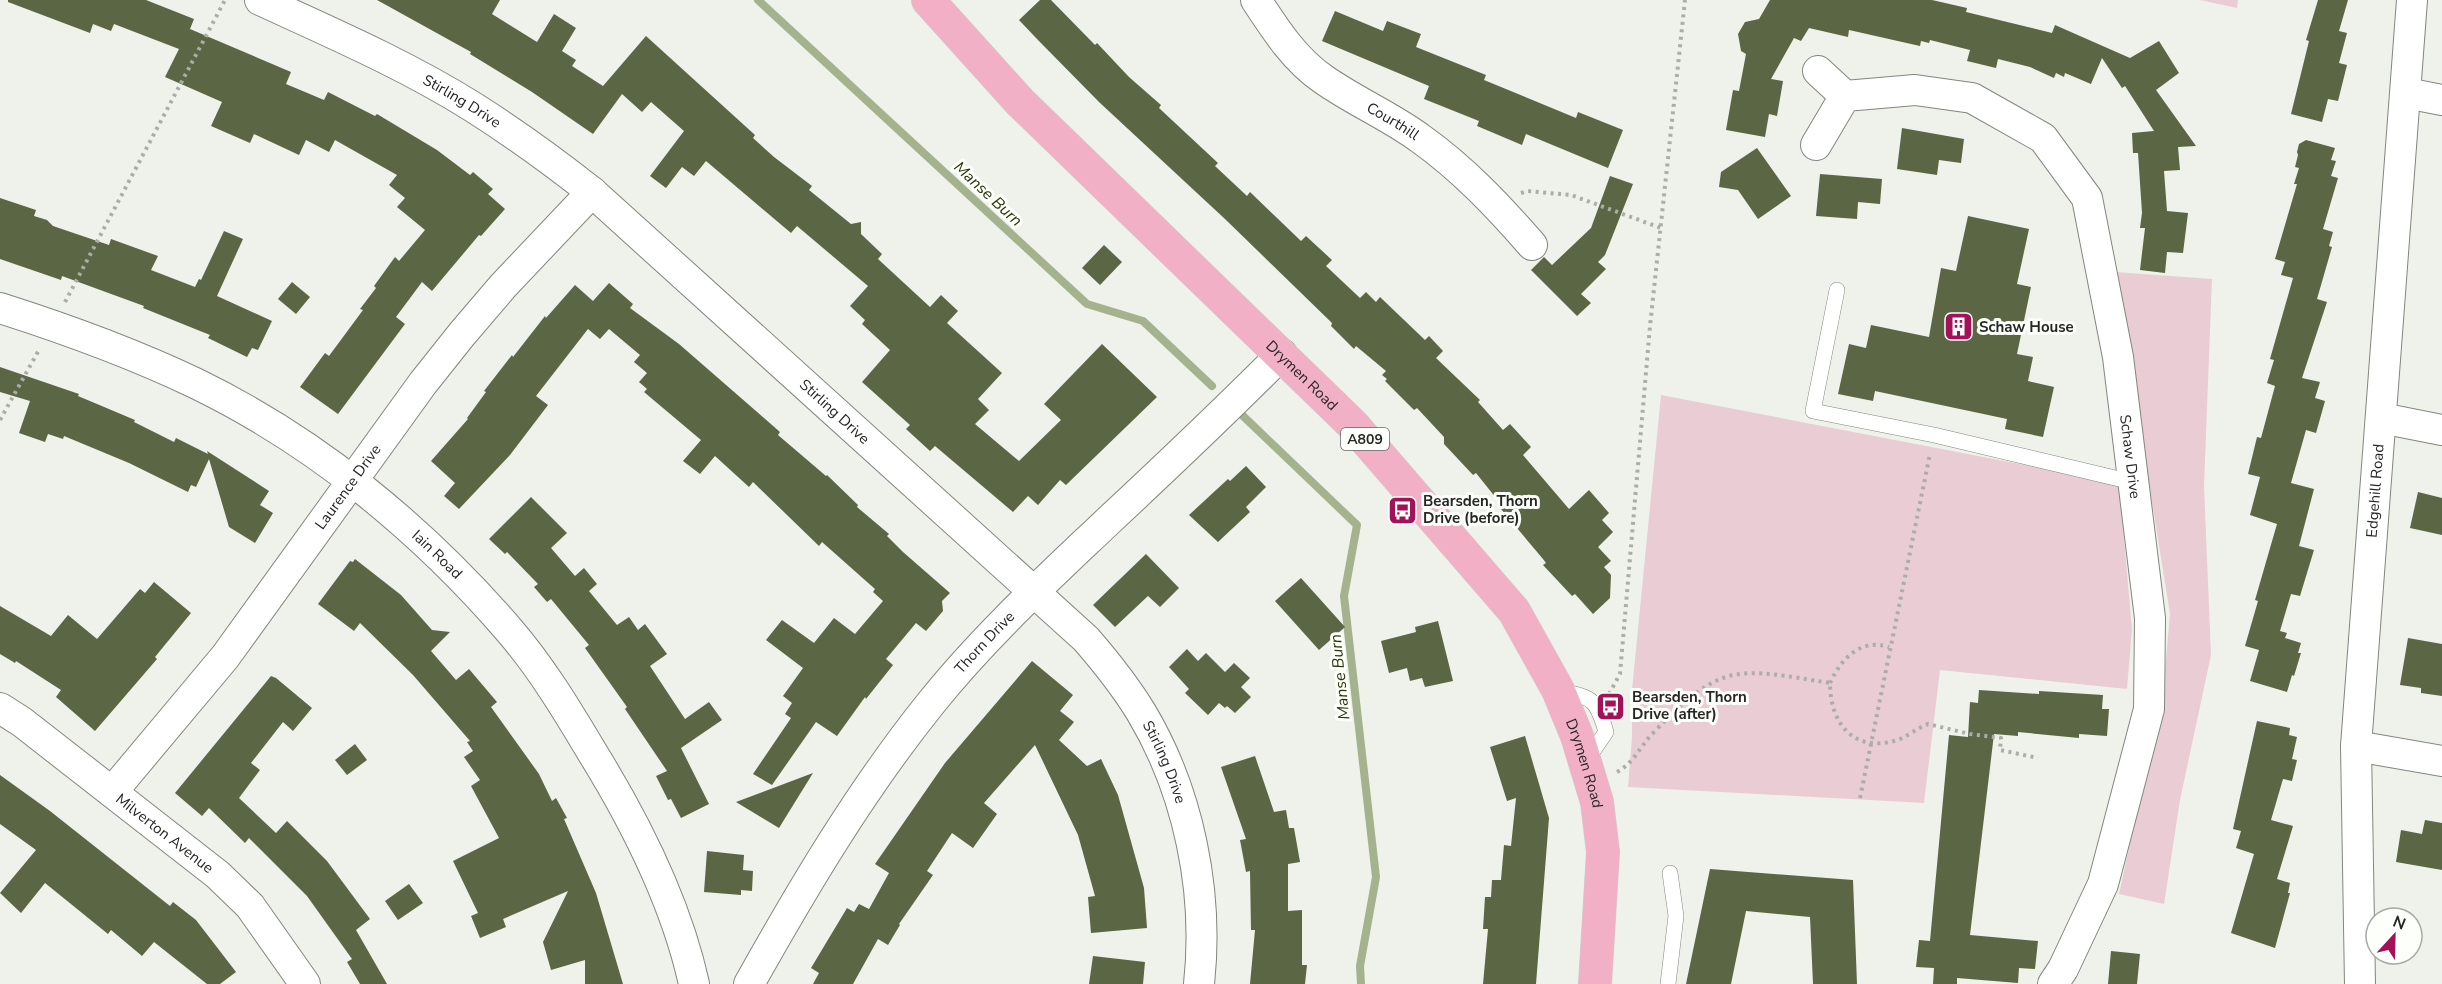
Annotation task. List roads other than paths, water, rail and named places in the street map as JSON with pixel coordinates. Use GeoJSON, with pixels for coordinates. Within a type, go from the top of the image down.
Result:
{"type":"FeatureCollection","features":[{"type":"Feature","properties":{"kind":"main road","name":"Drymen Road"},"geometry":{"type":"LineString","coordinates":[[928,0],[1020,102],[1353,425],[1514,611],[1558,690],[1598,802],[1603,852],[1595,984]]}},
{"type":"Feature","properties":{"kind":"street","name":"Stirling Drive"},"geometry":{"type":"LineString","coordinates":[[260,0],[391,63],[472,106],[548,158],[592,192],[1086,639],[1110,668],[1141,713],[1165,758],[1185,814],[1195,862],[1202,925],[1199,984]]}},
{"type":"Feature","properties":{"kind":"street","name":"Courthill"},"geometry":{"type":"LineString","coordinates":[[1256,0],[1282,40],[1322,78],[1418,137],[1447,158],[1497,205],[1532,245]]}},
{"type":"Feature","properties":{"kind":"street","name":"Edgehill Road"},"geometry":{"type":"LineString","coordinates":[[2360,984],[2356,746],[2412,0]]}},
{"type":"Feature","properties":{"kind":"street"},"geometry":{"type":"LineString","coordinates":[[1816,145],[1845,96],[1818,71]]}},
{"type":"Feature","properties":{"kind":"street","name":"Schaw Drive"},"geometry":{"type":"LineString","coordinates":[[1845,96],[1915,90],[1972,98],[2043,138],[2087,198],[2118,357],[2150,618],[2149,709],[2103,884],[2063,969],[2053,984]]}},
{"type":"Feature","properties":{"kind":"street"},"geometry":{"type":"LineString","coordinates":[[2406,93],[2442,100]]}},
{"type":"Feature","properties":{"kind":"street","name":"Laurence Drive"},"geometry":{"type":"LineString","coordinates":[[112,792],[225,657],[354,482],[423,383],[462,334],[503,286],[592,192]]}},
{"type":"Feature","properties":{"kind":"street","name":"Iain Road"},"geometry":{"type":"LineString","coordinates":[[0,308],[53,325],[195,383],[255,416],[354,482],[408,526],[458,574],[510,632],[558,696],[608,777],[642,840],[675,921],[694,984]]}},
{"type":"Feature","properties":{"kind":"street","name":"Thorn Drive"},"geometry":{"type":"LineString","coordinates":[[749,984],[839,829],[932,702],[1035,591],[1282,354]]}},
{"type":"Feature","properties":{"kind":"street"},"geometry":{"type":"LineString","coordinates":[[2381,418],[2442,430]]}},
{"type":"Feature","properties":{"kind":"street","name":"Milverton Avenue"},"geometry":{"type":"LineString","coordinates":[[0,708],[218,875],[250,906],[305,984]]}},
{"type":"Feature","properties":{"kind":"street"},"geometry":{"type":"LineString","coordinates":[[2356,746],[2442,761]]}},
{"type":"Feature","properties":{"kind":"lane"},"geometry":{"type":"LineString","coordinates":[[1837,290],[1813,411],[1934,435],[2132,482]]}},
{"type":"Feature","properties":{"kind":"lane"},"geometry":{"type":"LineString","coordinates":[[1558,690],[1589,698],[1600,710],[1606,732],[1589,773]]}},
{"type":"Feature","properties":{"kind":"lane"},"geometry":{"type":"LineString","coordinates":[[1668,984],[1676,916],[1670,873]]}},
{"type":"Feature","properties":{"kind":"waterway","name":"Manse Burn"},"geometry":{"type":"LineString","coordinates":[[758,0],[1087,304],[1143,321],[1212,386]]}},
{"type":"Feature","properties":{"kind":"waterway","name":"Manse Burn"},"geometry":{"type":"LineString","coordinates":[[1242,415],[1357,525],[1344,596],[1376,877],[1360,966],[1361,984]]}},
{"type":"Feature","properties":{"kind":"place","name":"Schaw House"},"geometry":{"type":"Point","coordinates":[1958,327]}},
{"type":"Feature","properties":{"kind":"place","name":"Bearsden, Thorn Drive (before)"},"geometry":{"type":"Point","coordinates":[1402,510]}},
{"type":"Feature","properties":{"kind":"place","name":"Bearsden, Thorn Drive (after)"},"geometry":{"type":"Point","coordinates":[1611,706]}}]}
